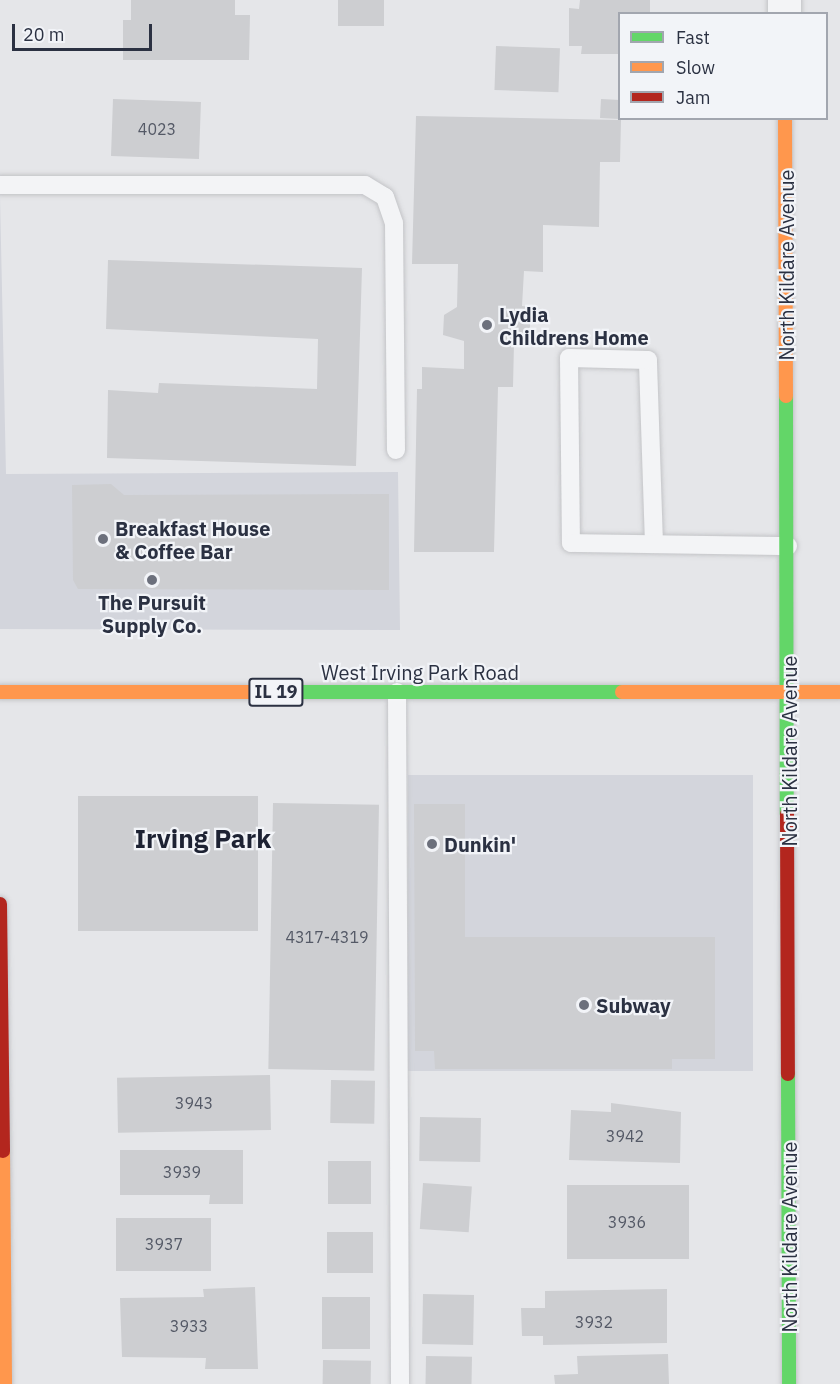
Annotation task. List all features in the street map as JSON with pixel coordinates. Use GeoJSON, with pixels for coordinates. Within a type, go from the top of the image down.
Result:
{"type":"FeatureCollection","features":[{"type":"Feature","properties":{"kind":"street","name":"North Kildare Avenue"},"geometry":{"type":"LineString","coordinates":[[785,120],[789,692],[789,1384]]}},
{"type":"Feature","properties":{"kind":"street","name":"West Irving Park Road"},"geometry":{"type":"LineString","coordinates":[[0,692],[840,692]]}},
{"type":"Feature","properties":{"kind":"street"},"geometry":{"type":"LineString","coordinates":[[0,904],[5,1384]]}},
{"type":"Feature","properties":{"kind":"lane"},"geometry":{"type":"LineString","coordinates":[[0,184],[365,185],[385,197],[394,223],[396,450]]}},
{"type":"Feature","properties":{"kind":"lane"},"geometry":{"type":"LineString","coordinates":[[654,544],[648,360],[569,358],[571,543],[788,546]]}},
{"type":"Feature","properties":{"kind":"lane"},"geometry":{"type":"LineString","coordinates":[[397,692],[400,1384]]}},
{"type":"Feature","properties":{"kind":"shaded area"},"geometry":{"type":"Polygon","coordinates":[[[0,197],[6,474],[398,472],[400,630],[0,629],[0,197]]]}},
{"type":"Feature","properties":{"kind":"shaded area"},"geometry":{"type":"Polygon","coordinates":[[[408,775],[753,775],[753,1071],[408,1071],[408,775]]]}},
{"type":"Feature","properties":{"kind":"building"},"geometry":{"type":"Polygon","coordinates":[[[131,0],[235,0],[235,15],[250,15],[249,60],[123,60],[123,20],[131,20],[131,0]]]}},
{"type":"Feature","properties":{"kind":"building"},"geometry":{"type":"Polygon","coordinates":[[[338,0],[384,0],[384,26],[338,26],[338,0]]]}},
{"type":"Feature","properties":{"kind":"building"},"geometry":{"type":"Polygon","coordinates":[[[580,0],[650,0],[650,12],[618,12],[618,54],[581,54],[582,46],[569,46],[569,8],[579,9],[580,0]]]}},
{"type":"Feature","properties":{"kind":"building"},"geometry":{"type":"Polygon","coordinates":[[[496,46],[560,48],[558,92],[494,90],[496,46]]]}},
{"type":"Feature","properties":{"kind":"building"},"geometry":{"type":"Polygon","coordinates":[[[113,99],[201,102],[199,159],[111,156],[113,99]]]}},
{"type":"Feature","properties":{"kind":"building"},"geometry":{"type":"Polygon","coordinates":[[[601,99],[618,100],[618,119],[600,118],[601,99]]]}},
{"type":"Feature","properties":{"kind":"building","name":"Lydia Childrens Home"},"geometry":{"type":"Polygon","coordinates":[[[416,116],[621,120],[620,162],[600,162],[599,227],[543,225],[543,272],[524,271],[522,306],[530,307],[530,344],[514,343],[513,387],[498,387],[494,552],[414,552],[417,389],[422,389],[422,367],[464,369],[464,341],[443,335],[444,315],[457,307],[458,264],[412,264],[416,116]]]}},
{"type":"Feature","properties":{"kind":"building"},"geometry":{"type":"Polygon","coordinates":[[[108,260],[362,268],[356,466],[107,458],[108,390],[158,393],[159,383],[317,389],[318,339],[106,329],[108,260]]]}},
{"type":"Feature","properties":{"kind":"building"},"geometry":{"type":"Polygon","coordinates":[[[111,484],[124,495],[389,494],[389,590],[78,589],[73,580],[72,485],[111,484]]]}},
{"type":"Feature","properties":{"kind":"building"},"geometry":{"type":"Polygon","coordinates":[[[78,796],[258,796],[258,931],[78,931],[78,796]]]}},
{"type":"Feature","properties":{"kind":"building"},"geometry":{"type":"Polygon","coordinates":[[[273,803],[379,805],[374,1071],[268,1069],[273,803]]]}},
{"type":"Feature","properties":{"kind":"building"},"geometry":{"type":"Polygon","coordinates":[[[414,804],[465,804],[465,937],[715,937],[715,1059],[672,1059],[672,1069],[435,1069],[434,1051],[415,1051],[414,804]]]}},
{"type":"Feature","properties":{"kind":"building"},"geometry":{"type":"Polygon","coordinates":[[[270,1075],[271,1130],[118,1133],[117,1078],[270,1075]]]}},
{"type":"Feature","properties":{"kind":"building"},"geometry":{"type":"Polygon","coordinates":[[[331,1080],[375,1081],[374,1124],[330,1123],[331,1080]]]}},
{"type":"Feature","properties":{"kind":"building"},"geometry":{"type":"Polygon","coordinates":[[[611,1103],[681,1112],[680,1163],[569,1160],[571,1110],[611,1112],[611,1103]]]}},
{"type":"Feature","properties":{"kind":"building"},"geometry":{"type":"Polygon","coordinates":[[[420,1117],[481,1118],[480,1162],[419,1161],[420,1117]]]}},
{"type":"Feature","properties":{"kind":"building"},"geometry":{"type":"Polygon","coordinates":[[[120,1150],[243,1150],[243,1204],[209,1204],[210,1195],[120,1195],[120,1150]]]}},
{"type":"Feature","properties":{"kind":"building"},"geometry":{"type":"Polygon","coordinates":[[[328,1161],[371,1161],[371,1204],[328,1204],[328,1161]]]}},
{"type":"Feature","properties":{"kind":"building"},"geometry":{"type":"Polygon","coordinates":[[[423,1183],[472,1186],[469,1232],[420,1229],[423,1183]]]}},
{"type":"Feature","properties":{"kind":"building"},"geometry":{"type":"Polygon","coordinates":[[[567,1185],[689,1185],[689,1259],[567,1259],[567,1185]]]}},
{"type":"Feature","properties":{"kind":"building"},"geometry":{"type":"Polygon","coordinates":[[[116,1218],[211,1218],[211,1271],[116,1271],[116,1218]]]}},
{"type":"Feature","properties":{"kind":"building"},"geometry":{"type":"Polygon","coordinates":[[[327,1232],[373,1232],[373,1273],[327,1273],[327,1232]]]}},
{"type":"Feature","properties":{"kind":"building"},"geometry":{"type":"Polygon","coordinates":[[[255,1287],[258,1369],[205,1369],[206,1358],[122,1357],[120,1298],[204,1297],[203,1289],[255,1287]]]}},
{"type":"Feature","properties":{"kind":"building"},"geometry":{"type":"Polygon","coordinates":[[[667,1289],[667,1343],[543,1345],[543,1336],[522,1336],[521,1308],[545,1308],[545,1291],[667,1289]]]}},
{"type":"Feature","properties":{"kind":"building"},"geometry":{"type":"Polygon","coordinates":[[[423,1294],[474,1295],[473,1345],[422,1344],[423,1294]]]}},
{"type":"Feature","properties":{"kind":"building"},"geometry":{"type":"Polygon","coordinates":[[[322,1297],[370,1297],[370,1349],[322,1349],[322,1297]]]}},
{"type":"Feature","properties":{"kind":"building"},"geometry":{"type":"Polygon","coordinates":[[[668,1354],[669,1384],[555,1384],[554,1375],[578,1374],[577,1356],[668,1354]]]}},
{"type":"Feature","properties":{"kind":"building"},"geometry":{"type":"Polygon","coordinates":[[[426,1356],[472,1357],[472,1384],[426,1384],[426,1356]]]}},
{"type":"Feature","properties":{"kind":"building"},"geometry":{"type":"Polygon","coordinates":[[[323,1360],[371,1361],[371,1384],[323,1384],[323,1360]]]}},
{"type":"Feature","properties":{"kind":"traffic: fast"},"geometry":{"type":"LineString","coordinates":[[786,396],[787,814]]}},
{"type":"Feature","properties":{"kind":"traffic: fast"},"geometry":{"type":"LineString","coordinates":[[290,692],[622,692]]}},
{"type":"Feature","properties":{"kind":"traffic: fast"},"geometry":{"type":"LineString","coordinates":[[788,1074],[789,1384]]}},
{"type":"Feature","properties":{"kind":"traffic: slow"},"geometry":{"type":"LineString","coordinates":[[785,120],[786,396]]}},
{"type":"Feature","properties":{"kind":"traffic: slow"},"geometry":{"type":"LineString","coordinates":[[0,692],[290,692]]}},
{"type":"Feature","properties":{"kind":"traffic: slow"},"geometry":{"type":"LineString","coordinates":[[622,692],[840,692]]}},
{"type":"Feature","properties":{"kind":"traffic: slow"},"geometry":{"type":"LineString","coordinates":[[3,1151],[5,1384]]}},
{"type":"Feature","properties":{"kind":"traffic: jam"},"geometry":{"type":"LineString","coordinates":[[787,814],[788,1074]]}},
{"type":"Feature","properties":{"kind":"traffic: jam"},"geometry":{"type":"LineString","coordinates":[[0,904],[3,1151]]}},
{"type":"Feature","properties":{"kind":"place","name":"Lydia Childrens Home"},"geometry":{"type":"Point","coordinates":[487,325]}},
{"type":"Feature","properties":{"kind":"place","name":"Breakfast House & Coffee Bar"},"geometry":{"type":"Point","coordinates":[103,539]}},
{"type":"Feature","properties":{"kind":"place","name":"The Pursuit Supply Co."},"geometry":{"type":"Point","coordinates":[152,580]}},
{"type":"Feature","properties":{"kind":"place","name":"Dunkin'"},"geometry":{"type":"Point","coordinates":[432,844]}},
{"type":"Feature","properties":{"kind":"place","name":"Subway"},"geometry":{"type":"Point","coordinates":[584,1005]}},
{"type":"Feature","properties":{"kind":"district","name":"Irving Park"},"geometry":{"type":"Point","coordinates":[203,839]}}]}
